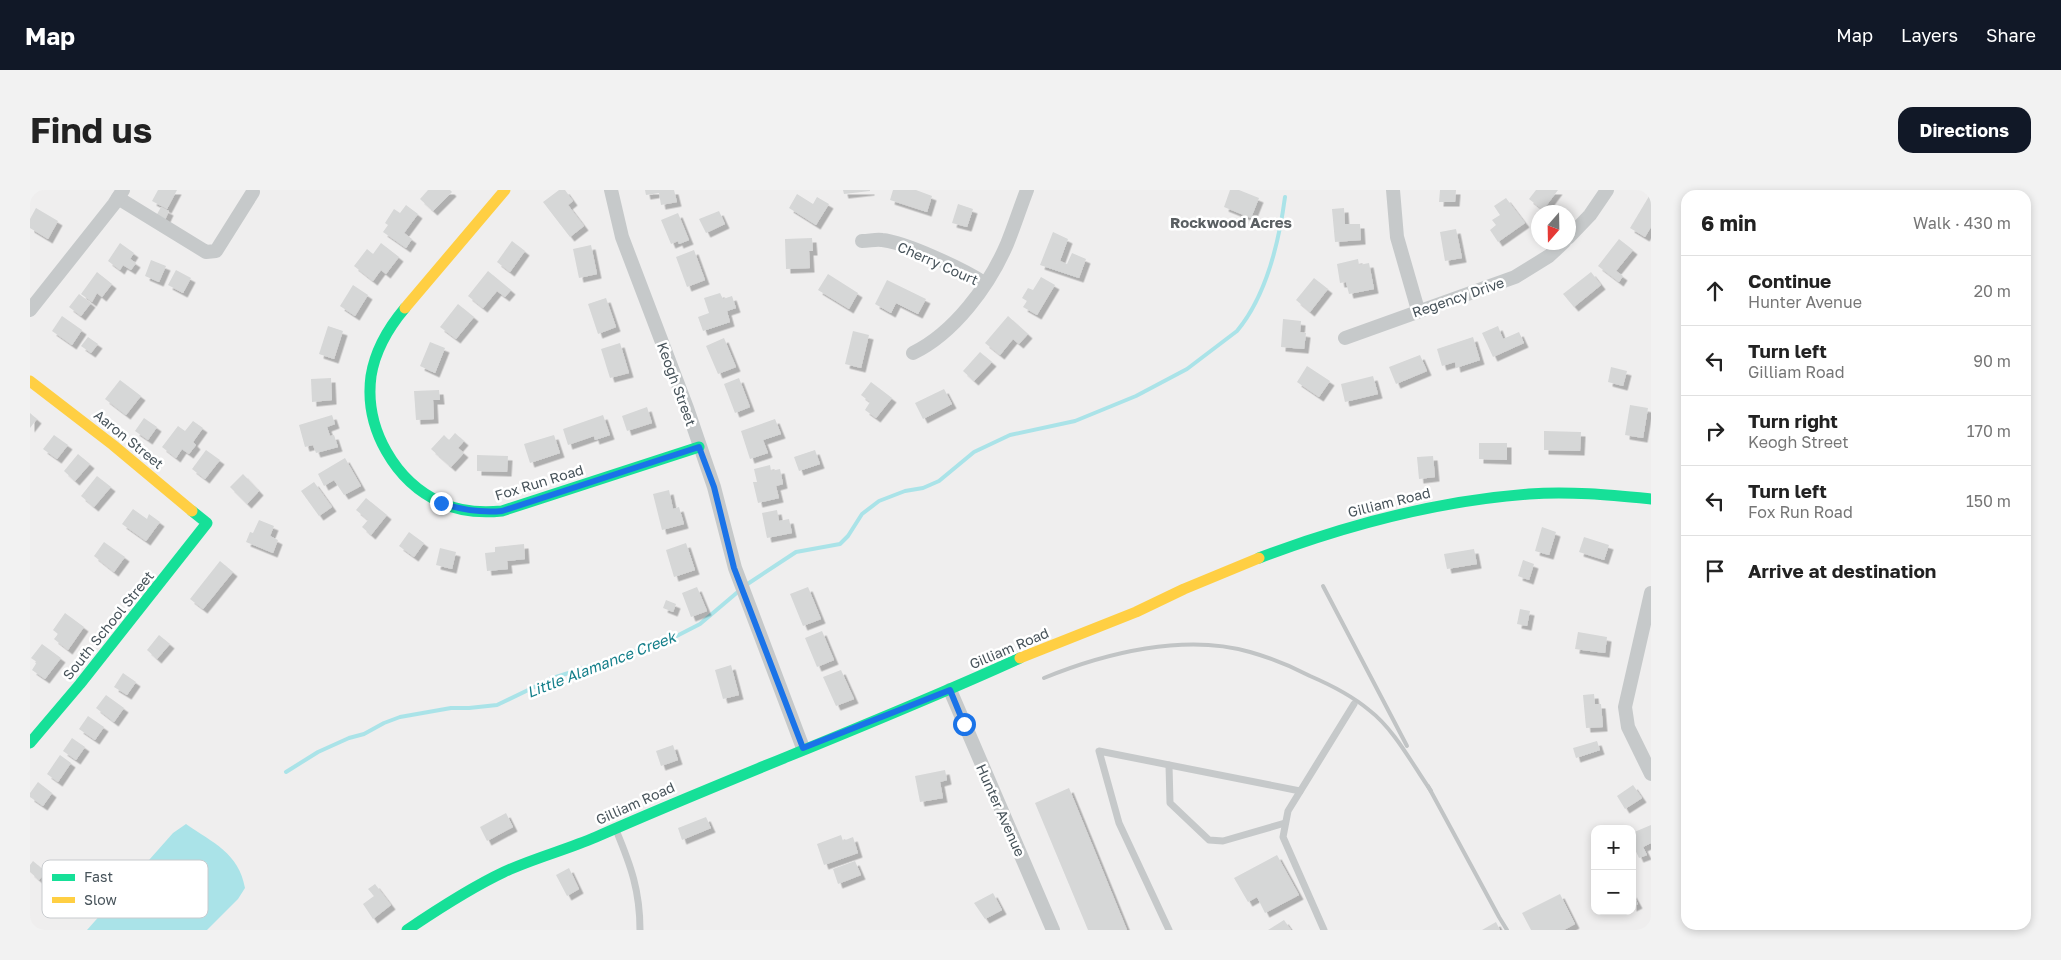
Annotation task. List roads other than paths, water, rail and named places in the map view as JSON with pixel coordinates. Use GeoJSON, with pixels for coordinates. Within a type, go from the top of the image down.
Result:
{"type":"FeatureCollection","features":[{"type":"Feature","properties":{"kind":"street","name":"Fox Run Road"},"geometry":{"type":"LineString","coordinates":[[505,190],[394,321],[380,345],[371,380],[371,409],[376,430],[384,450],[397,470],[416,488],[441,503],[462,510],[482,513],[502,511],[699,447]]}},
{"type":"Feature","properties":{"kind":"street","name":"Keogh Street"},"geometry":{"type":"LineString","coordinates":[[611,190],[622,237],[687,408],[714,487],[734,568],[803,748]]}},
{"type":"Feature","properties":{"kind":"street"},"geometry":{"type":"LineString","coordinates":[[912,353],[936,340],[973,301],[996,267],[1007,244],[1027,190]]}},
{"type":"Feature","properties":{"kind":"street"},"geometry":{"type":"LineString","coordinates":[[1393,190],[1398,237],[1418,310]]}},
{"type":"Feature","properties":{"kind":"street"},"geometry":{"type":"LineString","coordinates":[[1576,230],[1590,215],[1607,190]]}},
{"type":"Feature","properties":{"kind":"street"},"geometry":{"type":"LineString","coordinates":[[30,310],[121,194],[206,252],[216,251],[253,192]]}},
{"type":"Feature","properties":{"kind":"street","name":"Cherry Court"},"geometry":{"type":"LineString","coordinates":[[862,241],[883,240],[914,249],[971,274],[984,283]]}},
{"type":"Feature","properties":{"kind":"street","name":"Regency Drive"},"geometry":{"type":"LineString","coordinates":[[1345,338],[1418,310],[1472,294],[1515,277],[1555,250]]}},
{"type":"Feature","properties":{"kind":"street","name":"Aaron Street"},"geometry":{"type":"LineString","coordinates":[[30,381],[113,445],[207,523]]}},
{"type":"Feature","properties":{"kind":"street","name":"Gilliam Road"},"geometry":{"type":"LineString","coordinates":[[406,930],[505,872],[572,846],[803,748],[950,690],[1048,647],[1140,610],[1185,589],[1287,548],[1362,523],[1398,514],[1490,498],[1579,493],[1651,499]]}},
{"type":"Feature","properties":{"kind":"street","name":"South School Street"},"geometry":{"type":"LineString","coordinates":[[30,743],[86,676],[207,523]]}},
{"type":"Feature","properties":{"kind":"street"},"geometry":{"type":"LineString","coordinates":[[1651,594],[1625,707],[1628,727],[1651,774]]}},
{"type":"Feature","properties":{"kind":"street","name":"Hunter Avenue"},"geometry":{"type":"LineString","coordinates":[[950,690],[1053,930]]}},
{"type":"Feature","properties":{"kind":"lane"},"geometry":{"type":"LineString","coordinates":[[1324,930],[1283,837],[1288,810],[1354,704]]}},
{"type":"Feature","properties":{"kind":"lane"},"geometry":{"type":"LineString","coordinates":[[1169,930],[1119,823],[1099,750],[1300,791]]}},
{"type":"Feature","properties":{"kind":"lane"},"geometry":{"type":"LineString","coordinates":[[1169,764],[1170,802],[1208,840],[1223,841],[1285,823]]}},
{"type":"Feature","properties":{"kind":"lane"},"geometry":{"type":"LineString","coordinates":[[615,828],[632,871],[640,906],[640,930]]}},
{"type":"Feature","properties":{"kind":"water"},"geometry":{"type":"Polygon","coordinates":[[[186,824],[215,843],[231,857],[242,876],[245,888],[238,899],[207,930],[87,930],[98,918],[208,918],[208,860],[149,860],[173,833],[186,824]]]}},
{"type":"Feature","properties":{"kind":"waterway","name":"Little Alamance Creek"},"geometry":{"type":"LineString","coordinates":[[286,772],[318,752],[349,738],[364,734],[400,717],[451,708],[497,705],[553,678],[665,642],[700,624],[746,585],[796,552],[840,544],[848,536],[862,514],[879,501],[905,491],[923,488],[939,481],[974,452],[1010,435],[1075,421],[1136,396],[1187,369],[1237,331],[1247,317],[1264,285],[1270,267],[1285,197]]}},
{"type":"Feature","properties":{"kind":"railway"},"geometry":{"type":"LineString","coordinates":[[1323,586],[1407,746]]}},
{"type":"Feature","properties":{"kind":"railway"},"geometry":{"type":"LineString","coordinates":[[1044,678],[1093,661],[1146,648],[1172,645],[1199,645],[1225,647],[1250,652],[1296,669],[1326,683],[1362,705],[1387,727],[1431,791]]}},
{"type":"Feature","properties":{"kind":"railway"},"geometry":{"type":"LineString","coordinates":[[1428,786],[1507,930]]}},
{"type":"Feature","properties":{"kind":"district","name":"Rockwood Acres"},"geometry":{"type":"Point","coordinates":[1231,222]}}]}
